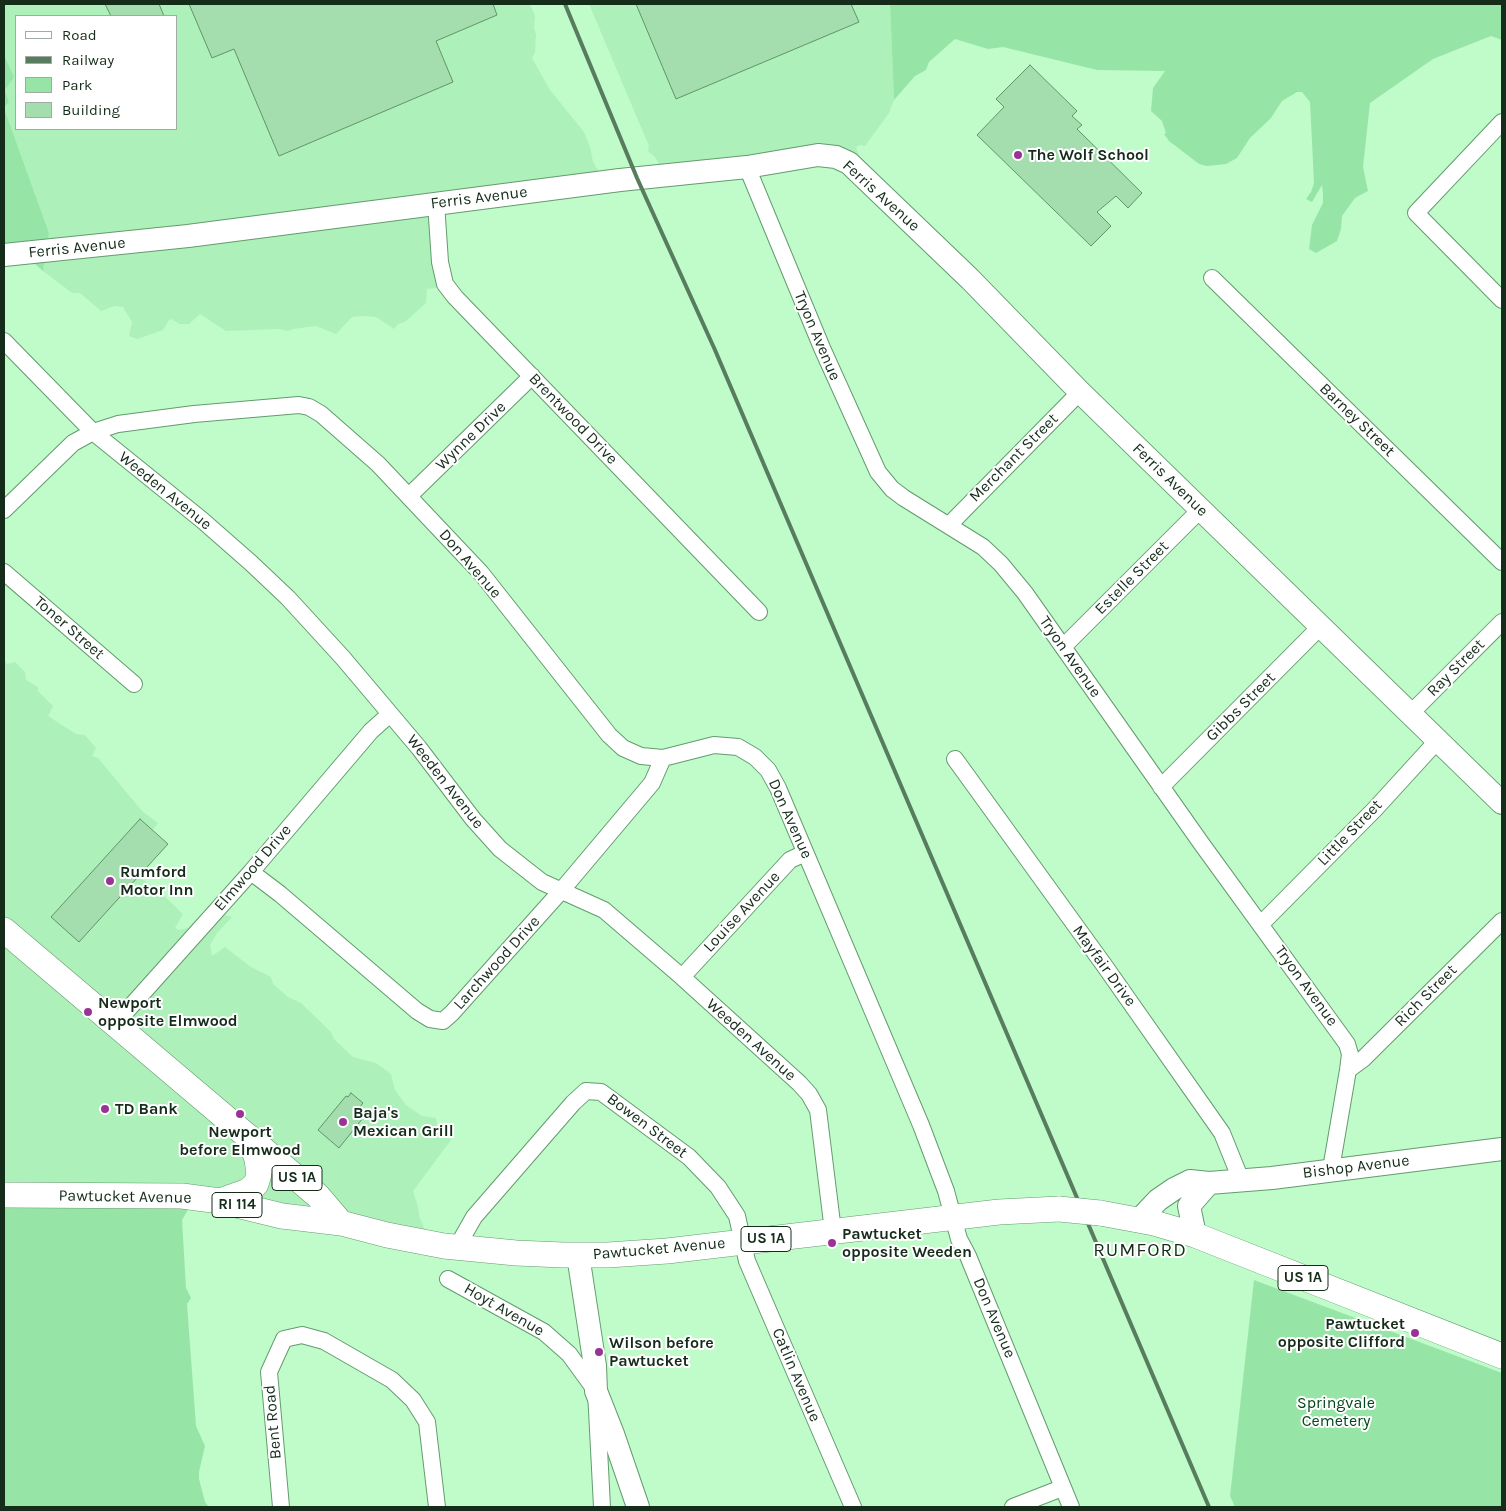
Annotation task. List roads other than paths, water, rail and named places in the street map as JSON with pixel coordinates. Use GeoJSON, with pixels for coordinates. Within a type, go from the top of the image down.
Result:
{"type":"FeatureCollection","features":[{"type":"Feature","properties":{"kind":"main road","name":"US 1A"},"geometry":{"type":"LineString","coordinates":[[4,930],[318,1196],[341,1223]]}},
{"type":"Feature","properties":{"kind":"main road"},"geometry":{"type":"LineString","coordinates":[[220,1201],[248,1191],[256,1184],[259,1174],[257,1159],[249,1137]]}},
{"type":"Feature","properties":{"kind":"main road","name":"Pawtucket Avenue"},"geometry":{"type":"LineString","coordinates":[[4,1195],[182,1196],[220,1201],[282,1216],[341,1223],[387,1235],[457,1247],[516,1253],[578,1255],[638,1253],[1014,1211],[1059,1210],[1100,1213],[1140,1220],[1195,1236],[1502,1356]]}},
{"type":"Feature","properties":{"kind":"street"},"geometry":{"type":"LineString","coordinates":[[1502,122],[1416,213],[1502,300]]}},
{"type":"Feature","properties":{"kind":"street","name":"Ferris Avenue"},"geometry":{"type":"LineString","coordinates":[[4,255],[170,238],[436,203],[747,166],[818,155],[836,157],[849,163],[970,279],[1080,392],[1502,803]]}},
{"type":"Feature","properties":{"kind":"street","name":"Tryon Avenue"},"geometry":{"type":"LineString","coordinates":[[747,166],[822,348],[878,472],[892,489],[904,498],[983,547],[1001,564],[1025,593],[1161,787],[1347,1044],[1350,1054],[1348,1070],[1331,1169]]}},
{"type":"Feature","properties":{"kind":"street","name":"Brentwood Drive"},"geometry":{"type":"LineString","coordinates":[[436,203],[440,262],[445,284],[455,297],[759,612]]}},
{"type":"Feature","properties":{"kind":"street","name":"Barney Street"},"geometry":{"type":"LineString","coordinates":[[1212,278],[1502,562]]}},
{"type":"Feature","properties":{"kind":"street","name":"Weeden Avenue"},"geometry":{"type":"LineString","coordinates":[[4,341],[93,432],[202,520],[251,563],[300,611],[344,658],[473,819],[500,849],[542,882],[604,910],[800,1083],[818,1110],[833,1231]]}},
{"type":"Feature","properties":{"kind":"street","name":"Wynne Drive"},"geometry":{"type":"LineString","coordinates":[[409,496],[532,376]]}},
{"type":"Feature","properties":{"kind":"street","name":"Merchant Street"},"geometry":{"type":"LineString","coordinates":[[949,525],[1080,392]]}},
{"type":"Feature","properties":{"kind":"street","name":"Don Avenue"},"geometry":{"type":"LineString","coordinates":[[4,510],[73,443],[93,432],[118,424],[194,414],[299,405],[309,407],[321,414],[378,464],[481,574],[609,735],[623,748],[641,756],[663,758],[714,745],[738,747],[755,757],[768,770],[778,788],[921,1125],[954,1217],[959,1238],[1071,1507]]}},
{"type":"Feature","properties":{"kind":"street","name":"Estelle Street"},"geometry":{"type":"LineString","coordinates":[[1063,647],[1200,510]]}},
{"type":"Feature","properties":{"kind":"street","name":"Toner Street"},"geometry":{"type":"LineString","coordinates":[[4,572],[134,684]]}},
{"type":"Feature","properties":{"kind":"street","name":"Ray Street"},"geometry":{"type":"LineString","coordinates":[[1411,713],[1502,622]]}},
{"type":"Feature","properties":{"kind":"street","name":"Gibbs Street"},"geometry":{"type":"LineString","coordinates":[[1161,787],[1321,626]]}},
{"type":"Feature","properties":{"kind":"street","name":"Elmwood Drive"},"geometry":{"type":"LineString","coordinates":[[115,1024],[250,872],[371,731],[390,714]]}},
{"type":"Feature","properties":{"kind":"street","name":"Little Street"},"geometry":{"type":"LineString","coordinates":[[1261,924],[1375,809],[1438,740]]}},
{"type":"Feature","properties":{"kind":"street","name":"Larchwood Drive"},"geometry":{"type":"LineString","coordinates":[[250,872],[280,894],[417,1011],[430,1019],[443,1021],[561,891],[652,783],[663,758]]}},
{"type":"Feature","properties":{"kind":"street","name":"Mayfair Drive"},"geometry":{"type":"LineString","coordinates":[[955,758],[1104,964],[1222,1133],[1240,1180]]}},
{"type":"Feature","properties":{"kind":"street","name":"Louise Avenue"},"geometry":{"type":"LineString","coordinates":[[682,977],[790,860],[805,853]]}},
{"type":"Feature","properties":{"kind":"street","name":"Rich Street"},"geometry":{"type":"LineString","coordinates":[[1348,1070],[1363,1059],[1502,920]]}},
{"type":"Feature","properties":{"kind":"street","name":"Bowen Street"},"geometry":{"type":"LineString","coordinates":[[457,1247],[474,1218],[573,1103],[586,1091],[601,1092],[690,1157],[718,1188],[737,1216],[744,1242]]}},
{"type":"Feature","properties":{"kind":"street","name":"Bishop Avenue"},"geometry":{"type":"LineString","coordinates":[[1140,1220],[1158,1200],[1190,1181],[1209,1183],[1240,1180],[1502,1149]]}},
{"type":"Feature","properties":{"kind":"street"},"geometry":{"type":"LineString","coordinates":[[1195,1236],[1190,1206],[1209,1183]]}},
{"type":"Feature","properties":{"kind":"street","name":"Catlin Avenue"},"geometry":{"type":"LineString","coordinates":[[744,1242],[747,1261],[852,1507]]}},
{"type":"Feature","properties":{"kind":"street"},"geometry":{"type":"LineString","coordinates":[[578,1255],[595,1366],[602,1507]]}},
{"type":"Feature","properties":{"kind":"street","name":"Hoyt Avenue"},"geometry":{"type":"LineString","coordinates":[[448,1279],[544,1332],[569,1354],[596,1391]]}},
{"type":"Feature","properties":{"kind":"street","name":"Bent Road"},"geometry":{"type":"LineString","coordinates":[[281,1507],[269,1372],[284,1339],[302,1335],[324,1341],[392,1380],[413,1400],[428,1422],[437,1507]]}},
{"type":"Feature","properties":{"kind":"street"},"geometry":{"type":"LineString","coordinates":[[596,1391],[614,1434],[638,1507]]}},
{"type":"Feature","properties":{"kind":"street"},"geometry":{"type":"LineString","coordinates":[[1013,1507],[1062,1488]]}},
{"type":"Feature","properties":{"kind":"railway"},"geometry":{"type":"LineString","coordinates":[[565,4],[637,178],[715,350],[1209,1507]]}},
{"type":"Feature","properties":{"kind":"place","name":"The Wolf School"},"geometry":{"type":"Point","coordinates":[1018,155]}},
{"type":"Feature","properties":{"kind":"place","name":"Rumford Motor Inn"},"geometry":{"type":"Point","coordinates":[110,881]}},
{"type":"Feature","properties":{"kind":"place","name":"Newport opposite Elmwood"},"geometry":{"type":"Point","coordinates":[88,1012]}},
{"type":"Feature","properties":{"kind":"place","name":"TD Bank"},"geometry":{"type":"Point","coordinates":[105,1109]}},
{"type":"Feature","properties":{"kind":"place","name":"Newport before Elmwood"},"geometry":{"type":"Point","coordinates":[240,1114]}},
{"type":"Feature","properties":{"kind":"place","name":"Baja's Mexican Grill"},"geometry":{"type":"Point","coordinates":[343,1122]}},
{"type":"Feature","properties":{"kind":"place","name":"Pawtucket opposite Weeden"},"geometry":{"type":"Point","coordinates":[832,1243]}},
{"type":"Feature","properties":{"kind":"place","name":"Pawtucket opposite Clifford"},"geometry":{"type":"Point","coordinates":[1415,1333]}},
{"type":"Feature","properties":{"kind":"place","name":"Wilson before Pawtucket"},"geometry":{"type":"Point","coordinates":[599,1352]}},
{"type":"Feature","properties":{"kind":"district","name":"RUMFORD"},"geometry":{"type":"Point","coordinates":[1140,1251]}},
{"type":"Feature","properties":{"kind":"park label","name":"Springvale Cemetery"},"geometry":{"type":"Point","coordinates":[1336,1412]}}]}
